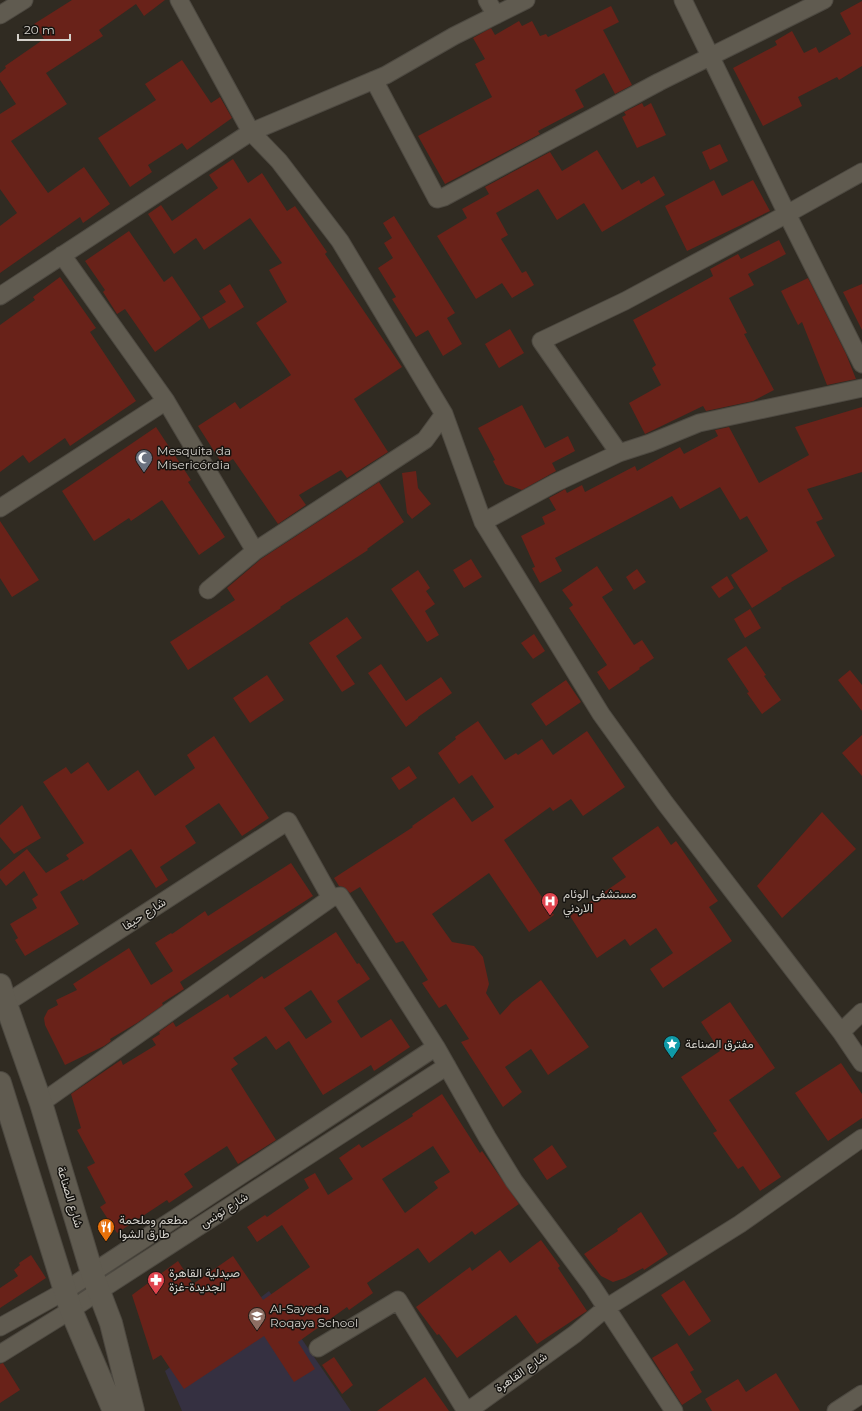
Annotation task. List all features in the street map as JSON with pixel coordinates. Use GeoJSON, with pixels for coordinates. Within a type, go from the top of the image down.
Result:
{"type":"FeatureCollection","features":[{"type":"Feature","properties":{"kind":"main road","name":"شارع الصناعة"},"geometry":{"type":"LineString","coordinates":[[2,999],[41,1103],[96,1282],[111,1324],[133,1411]]}},
{"type":"Feature","properties":{"kind":"main road"},"geometry":{"type":"LineString","coordinates":[[0,1083],[68,1300],[114,1411]]}},
{"type":"Feature","properties":{"kind":"street"},"geometry":{"type":"LineString","coordinates":[[0,15],[24,0]]}},
{"type":"Feature","properties":{"kind":"street"},"geometry":{"type":"LineString","coordinates":[[179,0],[251,132],[279,161],[340,241],[444,414],[483,522],[600,714],[665,803],[841,1032],[862,1063]]}},
{"type":"Feature","properties":{"kind":"street"},"geometry":{"type":"LineString","coordinates":[[487,0],[496,15]]}},
{"type":"Feature","properties":{"kind":"street"},"geometry":{"type":"LineString","coordinates":[[0,296],[251,132],[386,75],[454,36],[526,0]]}},
{"type":"Feature","properties":{"kind":"street"},"geometry":{"type":"LineString","coordinates":[[683,0],[862,364]]}},
{"type":"Feature","properties":{"kind":"street"},"geometry":{"type":"LineString","coordinates":[[374,80],[437,199],[659,82],[824,0]]}},
{"type":"Feature","properties":{"kind":"street"},"geometry":{"type":"LineString","coordinates":[[619,453],[541,341],[625,301],[862,172]]}},
{"type":"Feature","properties":{"kind":"street"},"geometry":{"type":"LineString","coordinates":[[62,255],[166,401],[255,551]]}},
{"type":"Feature","properties":{"kind":"street"},"geometry":{"type":"LineString","coordinates":[[483,522],[555,483],[619,453],[650,443],[699,423],[862,388]]}},
{"type":"Feature","properties":{"kind":"street"},"geometry":{"type":"LineString","coordinates":[[0,508],[166,401]]}},
{"type":"Feature","properties":{"kind":"street"},"geometry":{"type":"LineString","coordinates":[[208,590],[255,551],[425,440],[444,414]]}},
{"type":"Feature","properties":{"kind":"street","name":"شارع حيفا"},"geometry":{"type":"LineString","coordinates":[[2,999],[288,821],[331,898]]}},
{"type":"Feature","properties":{"kind":"street"},"geometry":{"type":"LineString","coordinates":[[41,1103],[331,898],[340,896],[436,1047],[487,1137],[514,1180],[592,1286],[674,1411]]}},
{"type":"Feature","properties":{"kind":"street"},"geometry":{"type":"LineString","coordinates":[[841,1032],[862,1012]]}},
{"type":"Feature","properties":{"kind":"street","name":"شارع تونس"},"geometry":{"type":"LineString","coordinates":[[96,1282],[436,1047]]}},
{"type":"Feature","properties":{"kind":"street","name":"شارع تونس"},"geometry":{"type":"LineString","coordinates":[[0,1354],[68,1300],[447,1066]]}},
{"type":"Feature","properties":{"kind":"street","name":"شارع القاهرة"},"geometry":{"type":"LineString","coordinates":[[467,1411],[575,1334],[606,1308],[740,1224],[862,1138]]}},
{"type":"Feature","properties":{"kind":"street","name":"شارع تونس"},"geometry":{"type":"LineString","coordinates":[[0,1327],[68,1300]]}},
{"type":"Feature","properties":{"kind":"street"},"geometry":{"type":"LineString","coordinates":[[318,1348],[398,1300],[467,1411]]}},
{"type":"Feature","properties":{"kind":"street"},"geometry":{"type":"LineString","coordinates":[[836,1411],[862,1394]]}},
{"type":"Feature","properties":{"kind":"shaded area","name":"Al-Sayeda Roqaya School"},"geometry":{"type":"Polygon","coordinates":[[[269,1291],[351,1411],[182,1411],[165,1371],[269,1291]]]}},
{"type":"Feature","properties":{"kind":"building"},"geometry":{"type":"Polygon","coordinates":[[[72,0],[165,0],[144,16],[136,4],[99,30],[103,36],[46,73],[67,104],[11,141],[48,193],[84,167],[110,204],[83,223],[80,217],[0,273],[0,226],[17,213],[0,189],[0,114],[16,104],[0,80],[0,73],[6,68],[5,66],[44,39],[34,24],[72,0]]]}},
{"type":"Feature","properties":{"kind":"building"},"geometry":{"type":"Polygon","coordinates":[[[862,1],[862,66],[839,80],[837,77],[798,97],[802,106],[763,126],[733,68],[777,45],[775,41],[792,31],[804,53],[816,47],[819,53],[851,34],[840,13],[862,1]]]}},
{"type":"Feature","properties":{"kind":"building"},"geometry":{"type":"Polygon","coordinates":[[[611,6],[619,22],[603,30],[632,85],[615,94],[604,73],[575,90],[584,107],[538,131],[540,134],[445,184],[418,136],[492,97],[475,64],[485,59],[473,38],[491,28],[495,35],[519,21],[522,26],[532,21],[540,36],[546,34],[548,37],[611,6]]]}},
{"type":"Feature","properties":{"kind":"building"},"geometry":{"type":"Polygon","coordinates":[[[182,60],[211,103],[220,97],[232,118],[187,150],[182,143],[148,165],[152,172],[130,187],[98,138],[156,100],[145,84],[182,60]]]}},
{"type":"Feature","properties":{"kind":"building"},"geometry":{"type":"Polygon","coordinates":[[[642,103],[644,107],[651,103],[666,135],[637,148],[622,117],[626,115],[624,112],[642,103]]]}},
{"type":"Feature","properties":{"kind":"building"},"geometry":{"type":"Polygon","coordinates":[[[720,144],[728,161],[710,170],[702,152],[720,144]]]}},
{"type":"Feature","properties":{"kind":"building"},"geometry":{"type":"Polygon","coordinates":[[[597,150],[622,190],[639,180],[641,184],[654,176],[665,195],[602,232],[584,203],[557,220],[538,189],[496,213],[508,235],[501,239],[522,273],[526,271],[534,285],[512,298],[502,283],[476,299],[437,236],[467,218],[462,209],[489,194],[485,187],[550,152],[562,171],[597,150]]]}},
{"type":"Feature","properties":{"kind":"building"},"geometry":{"type":"Polygon","coordinates":[[[233,159],[248,183],[262,173],[287,211],[295,206],[327,252],[325,254],[402,367],[354,399],[388,452],[347,478],[341,470],[299,495],[306,505],[278,524],[233,459],[223,465],[198,426],[235,402],[240,409],[291,375],[256,323],[287,302],[269,270],[282,263],[250,218],[204,250],[196,238],[174,254],[148,214],[161,205],[172,221],[218,188],[209,175],[233,159]]]}},
{"type":"Feature","properties":{"kind":"building"},"geometry":{"type":"Polygon","coordinates":[[[714,180],[722,196],[753,180],[770,211],[687,251],[665,206],[714,180]]]}},
{"type":"Feature","properties":{"kind":"building"},"geometry":{"type":"Polygon","coordinates":[[[394,216],[455,313],[447,318],[462,344],[443,356],[428,330],[416,337],[392,299],[396,297],[378,268],[393,258],[384,243],[392,238],[383,223],[394,216]]]}},
{"type":"Feature","properties":{"kind":"building"},"geometry":{"type":"Polygon","coordinates":[[[129,231],[164,282],[172,276],[201,319],[155,352],[125,309],[117,314],[103,292],[105,290],[85,261],[129,231]]]}},
{"type":"Feature","properties":{"kind":"building"},"geometry":{"type":"Polygon","coordinates":[[[779,240],[786,254],[748,274],[754,285],[729,298],[747,333],[744,334],[774,390],[753,401],[706,411],[703,406],[645,434],[629,403],[661,385],[652,368],[656,365],[633,320],[713,276],[710,269],[738,254],[741,259],[779,240]]]}},
{"type":"Feature","properties":{"kind":"building"},"geometry":{"type":"Polygon","coordinates":[[[60,277],[96,328],[90,332],[136,401],[70,446],[65,438],[29,463],[23,455],[0,472],[0,325],[35,300],[33,297],[60,277]]]}},
{"type":"Feature","properties":{"kind":"building"},"geometry":{"type":"Polygon","coordinates":[[[808,278],[846,354],[856,379],[827,385],[802,322],[798,325],[781,291],[808,278]]]}},
{"type":"Feature","properties":{"kind":"building"},"geometry":{"type":"Polygon","coordinates":[[[230,284],[244,307],[209,329],[202,317],[226,302],[219,291],[230,284]]]}},
{"type":"Feature","properties":{"kind":"building"},"geometry":{"type":"Polygon","coordinates":[[[862,284],[862,330],[843,292],[862,284]]]}},
{"type":"Feature","properties":{"kind":"building"},"geometry":{"type":"Polygon","coordinates":[[[510,329],[524,353],[499,368],[485,344],[510,329]]]}},
{"type":"Feature","properties":{"kind":"building"},"geometry":{"type":"Polygon","coordinates":[[[522,405],[545,448],[568,436],[575,451],[552,463],[556,471],[522,490],[505,484],[493,461],[495,460],[478,428],[522,405]]]}},
{"type":"Feature","properties":{"kind":"building"},"geometry":{"type":"Polygon","coordinates":[[[862,407],[862,472],[807,489],[823,519],[816,522],[835,556],[781,588],[782,589],[752,608],[731,575],[768,551],[747,516],[740,520],[720,487],[680,509],[672,496],[555,558],[562,571],[540,583],[532,568],[535,567],[521,536],[545,524],[542,517],[556,510],[549,498],[565,489],[567,493],[582,485],[585,492],[635,466],[637,471],[680,447],[684,454],[718,436],[715,430],[729,427],[759,483],[809,455],[795,427],[862,407]]]}},
{"type":"Feature","properties":{"kind":"building"},"geometry":{"type":"Polygon","coordinates":[[[156,427],[191,480],[188,482],[225,537],[199,555],[162,500],[131,521],[129,518],[94,541],[62,491],[156,427]]]}},
{"type":"Feature","properties":{"kind":"building"},"geometry":{"type":"Polygon","coordinates":[[[416,471],[418,488],[431,504],[412,519],[407,513],[402,473],[416,471]]]}},
{"type":"Feature","properties":{"kind":"building"},"geometry":{"type":"Polygon","coordinates":[[[379,482],[404,522],[367,549],[368,550],[280,607],[281,608],[246,632],[188,670],[170,642],[235,600],[227,588],[261,559],[379,482]]]}},
{"type":"Feature","properties":{"kind":"building"},"geometry":{"type":"Polygon","coordinates":[[[0,521],[39,580],[12,597],[0,578],[0,521]]]}},
{"type":"Feature","properties":{"kind":"building"},"geometry":{"type":"Polygon","coordinates":[[[471,559],[482,577],[464,588],[453,570],[471,559]]]}},
{"type":"Feature","properties":{"kind":"building"},"geometry":{"type":"Polygon","coordinates":[[[597,566],[613,590],[602,597],[634,645],[642,640],[654,658],[609,690],[597,672],[607,665],[569,608],[573,605],[562,590],[597,566]]]}},
{"type":"Feature","properties":{"kind":"building"},"geometry":{"type":"Polygon","coordinates":[[[637,569],[646,582],[634,590],[626,577],[637,569]]]}},
{"type":"Feature","properties":{"kind":"building"},"geometry":{"type":"Polygon","coordinates":[[[418,570],[430,588],[426,591],[435,604],[425,611],[439,635],[427,642],[391,589],[418,570]]]}},
{"type":"Feature","properties":{"kind":"building"},"geometry":{"type":"Polygon","coordinates":[[[727,576],[734,588],[719,598],[711,587],[727,576]]]}},
{"type":"Feature","properties":{"kind":"building"},"geometry":{"type":"Polygon","coordinates":[[[750,609],[761,628],[745,638],[734,619],[750,609]]]}},
{"type":"Feature","properties":{"kind":"building"},"geometry":{"type":"Polygon","coordinates":[[[347,617],[362,638],[336,656],[355,684],[342,692],[309,643],[347,617]]]}},
{"type":"Feature","properties":{"kind":"building"},"geometry":{"type":"Polygon","coordinates":[[[534,634],[545,651],[533,659],[521,643],[534,634]]]}},
{"type":"Feature","properties":{"kind":"building"},"geometry":{"type":"Polygon","coordinates":[[[746,646],[766,675],[764,676],[781,700],[762,714],[747,693],[749,692],[727,659],[746,646]]]}},
{"type":"Feature","properties":{"kind":"building"},"geometry":{"type":"Polygon","coordinates":[[[381,664],[406,701],[441,677],[452,693],[406,727],[368,673],[381,664]]]}},
{"type":"Feature","properties":{"kind":"building"},"geometry":{"type":"Polygon","coordinates":[[[850,670],[862,685],[862,711],[838,680],[850,670]]]}},
{"type":"Feature","properties":{"kind":"building"},"geometry":{"type":"Polygon","coordinates":[[[267,675],[284,700],[250,723],[233,698],[267,675]]]}},
{"type":"Feature","properties":{"kind":"building"},"geometry":{"type":"Polygon","coordinates":[[[566,680],[581,702],[546,726],[531,704],[566,680]]]}},
{"type":"Feature","properties":{"kind":"building"},"geometry":{"type":"Polygon","coordinates":[[[478,721],[505,760],[516,753],[518,755],[542,739],[553,755],[587,731],[625,787],[583,816],[571,799],[553,811],[550,807],[504,840],[554,915],[529,932],[489,873],[432,914],[452,942],[474,946],[483,957],[489,984],[486,993],[500,1015],[512,1002],[541,980],[589,1047],[548,1075],[531,1049],[505,1067],[522,1092],[503,1107],[461,1042],[469,1039],[446,1004],[439,1008],[422,983],[428,980],[403,941],[396,943],[360,887],[350,893],[344,887],[339,886],[334,878],[413,827],[412,826],[454,797],[472,822],[494,807],[472,775],[459,784],[438,753],[456,739],[455,737],[478,721]]]}},
{"type":"Feature","properties":{"kind":"building"},"geometry":{"type":"Polygon","coordinates":[[[862,735],[862,776],[842,753],[862,735]]]}},
{"type":"Feature","properties":{"kind":"building"},"geometry":{"type":"Polygon","coordinates":[[[214,736],[269,818],[242,836],[219,803],[185,826],[196,843],[160,867],[168,880],[156,888],[131,849],[83,881],[82,879],[60,892],[79,924],[25,956],[15,940],[18,938],[10,924],[37,908],[32,899],[38,895],[24,871],[6,886],[0,878],[0,871],[27,849],[46,873],[69,859],[66,855],[84,843],[43,782],[66,767],[71,774],[88,762],[108,791],[138,770],[155,796],[195,768],[187,755],[214,736]]]}},
{"type":"Feature","properties":{"kind":"building"},"geometry":{"type":"Polygon","coordinates":[[[409,766],[417,778],[399,790],[391,778],[409,766]]]}},
{"type":"Feature","properties":{"kind":"building"},"geometry":{"type":"Polygon","coordinates":[[[22,805],[41,838],[14,854],[0,837],[0,825],[22,805]]]}},
{"type":"Feature","properties":{"kind":"building"},"geometry":{"type":"Polygon","coordinates":[[[822,812],[856,849],[782,918],[757,886],[822,812]]]}},
{"type":"Feature","properties":{"kind":"building"},"geometry":{"type":"Polygon","coordinates":[[[658,826],[671,845],[676,841],[718,901],[709,907],[732,941],[663,988],[650,969],[673,953],[656,928],[630,946],[625,939],[597,958],[570,916],[626,877],[612,858],[658,826]]]}},
{"type":"Feature","properties":{"kind":"building"},"geometry":{"type":"Polygon","coordinates":[[[291,863],[313,896],[180,982],[184,989],[162,1003],[163,1005],[137,1023],[110,1039],[111,1041],[104,1046],[65,1065],[45,1025],[44,1018],[48,1010],[58,1005],[56,1000],[77,990],[73,984],[129,948],[151,985],[173,971],[155,943],[171,933],[172,934],[205,911],[208,916],[291,863]]]}},
{"type":"Feature","properties":{"kind":"building"},"geometry":{"type":"Polygon","coordinates":[[[336,932],[357,964],[359,963],[370,979],[337,1001],[361,1038],[391,1019],[410,1047],[374,1071],[371,1065],[323,1095],[289,1041],[276,1050],[266,1036],[233,1058],[238,1064],[231,1069],[276,1140],[238,1164],[227,1146],[184,1174],[193,1187],[169,1203],[167,1200],[117,1233],[100,1207],[106,1203],[87,1167],[95,1163],[77,1130],[81,1128],[71,1094],[121,1060],[123,1065],[156,1045],[152,1039],[173,1022],[176,1027],[228,994],[230,998],[262,976],[264,979],[336,932]],[[311,990],[284,1008],[306,1039],[332,1022],[311,990]]]}},
{"type":"Feature","properties":{"kind":"building"},"geometry":{"type":"Polygon","coordinates":[[[730,1002],[775,1068],[729,1100],[781,1177],[760,1191],[743,1166],[738,1169],[713,1133],[717,1131],[681,1077],[720,1051],[701,1022],[730,1002]]]}},
{"type":"Feature","properties":{"kind":"building"},"geometry":{"type":"Polygon","coordinates":[[[841,1063],[862,1094],[862,1118],[828,1141],[795,1093],[841,1063]]]}},
{"type":"Feature","properties":{"kind":"building"},"geometry":{"type":"Polygon","coordinates":[[[442,1094],[480,1153],[482,1151],[519,1204],[475,1235],[472,1231],[429,1263],[418,1248],[367,1283],[373,1293],[349,1310],[347,1307],[298,1342],[315,1369],[294,1382],[264,1336],[184,1389],[161,1355],[153,1360],[132,1295],[178,1261],[193,1284],[233,1256],[263,1300],[310,1267],[282,1225],[257,1242],[247,1227],[265,1215],[267,1217],[309,1188],[304,1179],[315,1173],[328,1195],[353,1179],[339,1158],[359,1144],[362,1148],[413,1116],[412,1114],[442,1094]],[[433,1146],[382,1179],[405,1213],[438,1188],[434,1182],[450,1172],[433,1146]]]}},
{"type":"Feature","properties":{"kind":"building"},"geometry":{"type":"Polygon","coordinates":[[[552,1145],[567,1167],[547,1180],[533,1159],[552,1145]]]}},
{"type":"Feature","properties":{"kind":"building"},"geometry":{"type":"Polygon","coordinates":[[[641,1212],[668,1254],[644,1270],[643,1268],[625,1278],[613,1282],[601,1276],[584,1254],[618,1231],[617,1229],[641,1212]]]}},
{"type":"Feature","properties":{"kind":"building"},"geometry":{"type":"Polygon","coordinates":[[[541,1240],[560,1266],[558,1268],[587,1311],[537,1344],[516,1315],[457,1358],[416,1307],[470,1267],[472,1271],[500,1250],[510,1263],[541,1240]]]}},
{"type":"Feature","properties":{"kind":"building"},"geometry":{"type":"Polygon","coordinates":[[[31,1255],[46,1278],[0,1308],[0,1288],[18,1276],[14,1270],[20,1265],[19,1263],[31,1255]]]}},
{"type":"Feature","properties":{"kind":"building"},"geometry":{"type":"Polygon","coordinates":[[[684,1280],[711,1321],[689,1336],[661,1295],[684,1280]]]}},
{"type":"Feature","properties":{"kind":"building"},"geometry":{"type":"Polygon","coordinates":[[[677,1343],[694,1370],[690,1372],[702,1392],[682,1405],[652,1358],[677,1343]]]}},
{"type":"Feature","properties":{"kind":"building"},"geometry":{"type":"Polygon","coordinates":[[[334,1357],[353,1385],[342,1394],[322,1365],[334,1357]]]}},
{"type":"Feature","properties":{"kind":"building"},"geometry":{"type":"Polygon","coordinates":[[[3,1363],[20,1390],[0,1403],[0,1364],[3,1363]]]}},
{"type":"Feature","properties":{"kind":"building"},"geometry":{"type":"Polygon","coordinates":[[[776,1373],[800,1411],[712,1411],[705,1399],[738,1379],[746,1392],[776,1373]]]}},
{"type":"Feature","properties":{"kind":"building"},"geometry":{"type":"Polygon","coordinates":[[[425,1377],[449,1411],[377,1411],[425,1377]]]}},
{"type":"Feature","properties":{"kind":"place","name":"Mesquita da Misericórdia"},"geometry":{"type":"Point","coordinates":[144,473]}},
{"type":"Feature","properties":{"kind":"place","name":"مستشفى الوئام الاردني"},"geometry":{"type":"Point","coordinates":[550,916]}},
{"type":"Feature","properties":{"kind":"place","name":"مفترق الصناعة"},"geometry":{"type":"Point","coordinates":[672,1059]}},
{"type":"Feature","properties":{"kind":"place","name":"مطعم وملحمة طارق الشوا"},"geometry":{"type":"Point","coordinates":[106,1242]}},
{"type":"Feature","properties":{"kind":"place","name":"صيدلية القاهرة الجديدة-غزة"},"geometry":{"type":"Point","coordinates":[156,1295]}},
{"type":"Feature","properties":{"kind":"place","name":"Al-Sayeda Roqaya School"},"geometry":{"type":"Point","coordinates":[257,1331]}}]}
